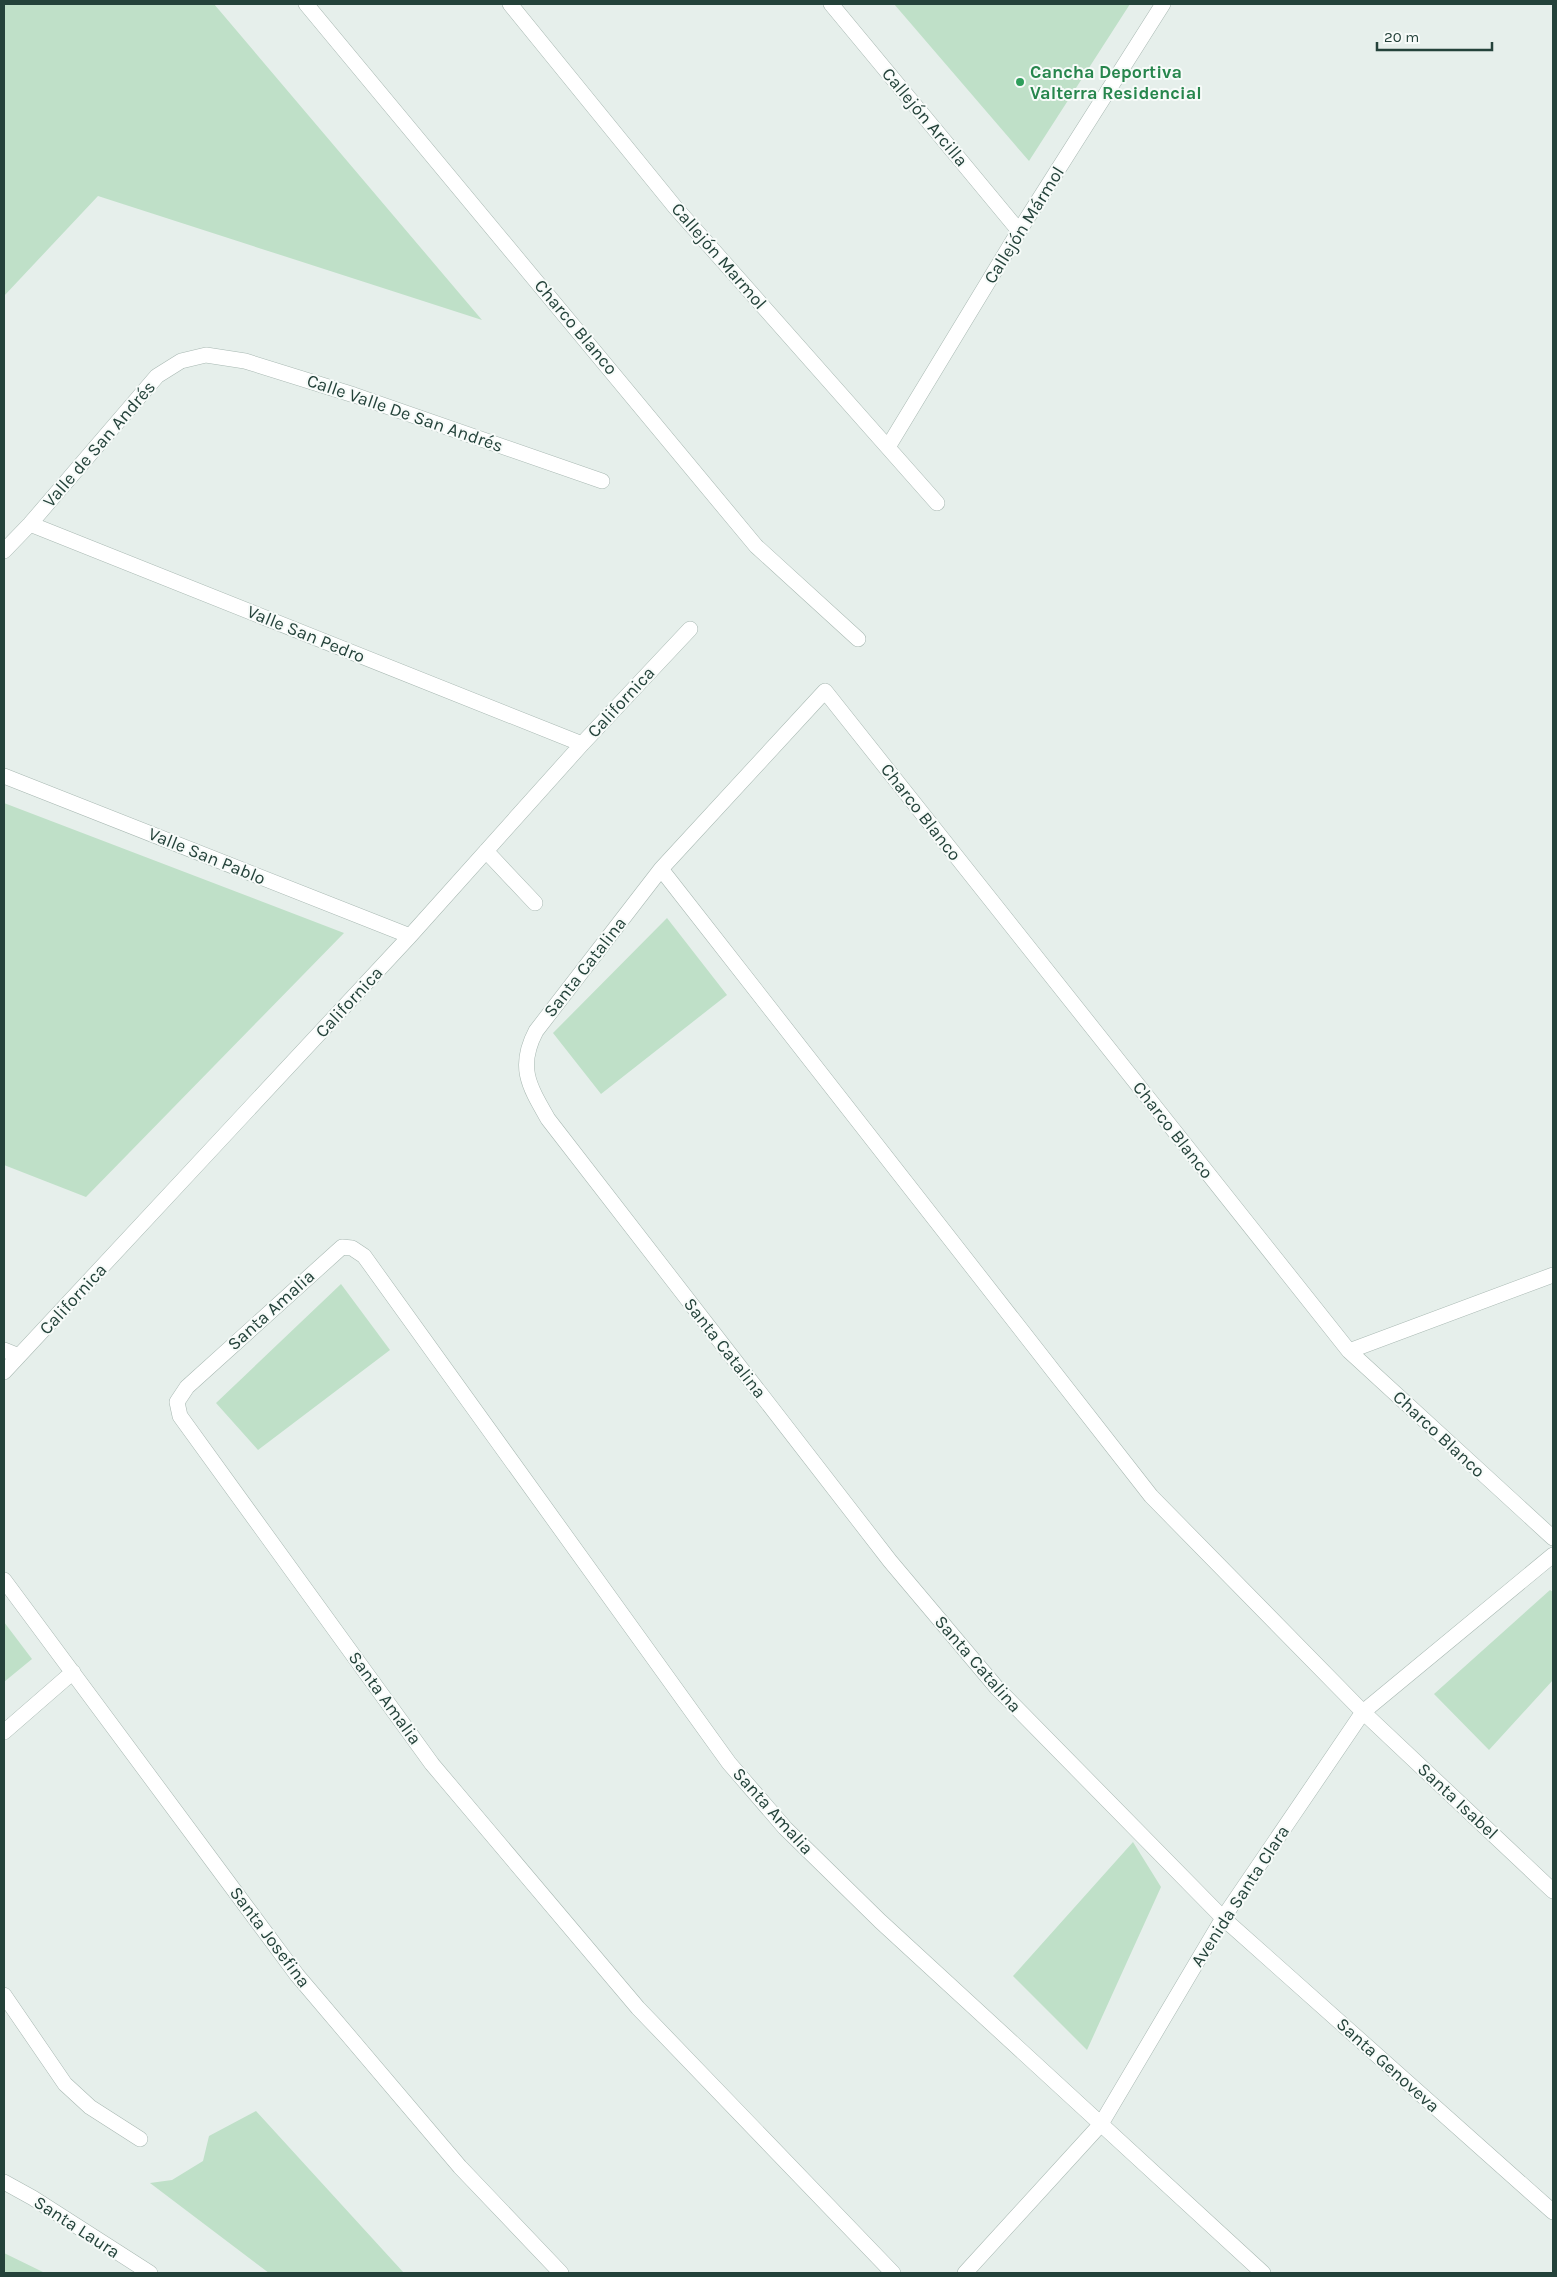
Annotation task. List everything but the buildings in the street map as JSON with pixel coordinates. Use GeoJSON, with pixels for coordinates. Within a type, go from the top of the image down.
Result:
{"type":"FeatureCollection","features":[{"type":"Feature","properties":{"kind":"street","name":"Charco Blanco"},"geometry":{"type":"LineString","coordinates":[[306,4],[756,546],[858,639]]}},
{"type":"Feature","properties":{"kind":"street","name":"Callejón Marmol"},"geometry":{"type":"LineString","coordinates":[[510,4],[675,207],[937,503]]}},
{"type":"Feature","properties":{"kind":"street","name":"Callejón Arcilla"},"geometry":{"type":"LineString","coordinates":[[831,4],[1019,231]]}},
{"type":"Feature","properties":{"kind":"street","name":"Callejón Mármol"},"geometry":{"type":"LineString","coordinates":[[888,448],[1019,231],[1163,4]]}},
{"type":"Feature","properties":{"kind":"street","name":"Calle Valle De San Andrés"},"geometry":{"type":"LineString","coordinates":[[206,355],[245,361],[336,389],[602,481]]}},
{"type":"Feature","properties":{"kind":"street","name":"Valle de San Andrés"},"geometry":{"type":"LineString","coordinates":[[4,551],[30,524],[157,376],[182,361],[206,355]]}},
{"type":"Feature","properties":{"kind":"street","name":"Valle San Pedro"},"geometry":{"type":"LineString","coordinates":[[30,524],[582,744]]}},
{"type":"Feature","properties":{"kind":"street","name":"Californica"},"geometry":{"type":"LineString","coordinates":[[4,1372],[410,936],[582,744],[690,629]]}},
{"type":"Feature","properties":{"kind":"street","name":"Charco Blanco"},"geometry":{"type":"LineString","coordinates":[[825,691],[1349,1351],[1553,1538]]}},
{"type":"Feature","properties":{"kind":"street","name":"Santa Catalina"},"geometry":{"type":"LineString","coordinates":[[825,691],[661,869],[536,1030],[527,1048],[527,1076],[535,1097],[548,1119],[890,1561],[997,1688],[1223,1918]]}},
{"type":"Feature","properties":{"kind":"street","name":"Valle San Pablo"},"geometry":{"type":"LineString","coordinates":[[4,776],[410,936]]}},
{"type":"Feature","properties":{"kind":"street"},"geometry":{"type":"LineString","coordinates":[[486,852],[535,903]]}},
{"type":"Feature","properties":{"kind":"street"},"geometry":{"type":"LineString","coordinates":[[661,869],[1151,1496],[1363,1712]]}},
{"type":"Feature","properties":{"kind":"street","name":"Santa Amalia"},"geometry":{"type":"LineString","coordinates":[[893,2273],[638,2008],[432,1764],[180,1416],[177,1402],[187,1387],[338,1250],[347,1247],[364,1256],[729,1763],[784,1828],[880,1921],[1101,2124]]}},
{"type":"Feature","properties":{"kind":"street"},"geometry":{"type":"LineString","coordinates":[[1349,1351],[1553,1275]]}},
{"type":"Feature","properties":{"kind":"street"},"geometry":{"type":"LineString","coordinates":[[4,1350],[19,1356]]}},
{"type":"Feature","properties":{"kind":"street","name":"Avenida Santa Clara"},"geometry":{"type":"LineString","coordinates":[[965,2273],[1101,2124],[1223,1918],[1363,1712],[1553,1555]]}},
{"type":"Feature","properties":{"kind":"street","name":"Santa Josefina"},"geometry":{"type":"LineString","coordinates":[[4,1580],[297,1976],[460,2167],[561,2273]]}},
{"type":"Feature","properties":{"kind":"street"},"geometry":{"type":"LineString","coordinates":[[4,1732],[72,1672]]}},
{"type":"Feature","properties":{"kind":"street","name":"Santa Isabel"},"geometry":{"type":"LineString","coordinates":[[1363,1712],[1553,1891]]}},
{"type":"Feature","properties":{"kind":"street","name":"Santa Genoveva"},"geometry":{"type":"LineString","coordinates":[[1223,1918],[1553,2212]]}},
{"type":"Feature","properties":{"kind":"street"},"geometry":{"type":"LineString","coordinates":[[4,1995],[65,2084],[90,2108],[140,2139]]}},
{"type":"Feature","properties":{"kind":"street"},"geometry":{"type":"LineString","coordinates":[[1101,2124],[1263,2273]]}},
{"type":"Feature","properties":{"kind":"street","name":"Santa Laura"},"geometry":{"type":"LineString","coordinates":[[4,2182],[33,2198],[150,2273]]}},
{"type":"Feature","properties":{"kind":"green space"},"geometry":{"type":"Polygon","coordinates":[[[4,4],[214,4],[482,320],[98,196],[4,296],[4,4]]]}},
{"type":"Feature","properties":{"kind":"green space","name":"Cancha Deportiva Valterra Residencial"},"geometry":{"type":"Polygon","coordinates":[[[894,4],[1130,4],[1029,161],[894,4]]]}},
{"type":"Feature","properties":{"kind":"green space"},"geometry":{"type":"Polygon","coordinates":[[[4,803],[344,933],[86,1197],[4,1165],[4,803]]]}},
{"type":"Feature","properties":{"kind":"green space"},"geometry":{"type":"Polygon","coordinates":[[[667,918],[727,995],[601,1094],[553,1033],[667,918]]]}},
{"type":"Feature","properties":{"kind":"green space"},"geometry":{"type":"Polygon","coordinates":[[[341,1284],[390,1350],[258,1450],[216,1403],[341,1284]]]}},
{"type":"Feature","properties":{"kind":"green space"},"geometry":{"type":"Polygon","coordinates":[[[1550,1590],[1553,1592],[1553,1680],[1489,1750],[1434,1694],[1550,1590]]]}},
{"type":"Feature","properties":{"kind":"green space"},"geometry":{"type":"Polygon","coordinates":[[[4,1622],[32,1659],[4,1682],[4,1622]]]}},
{"type":"Feature","properties":{"kind":"green space"},"geometry":{"type":"Polygon","coordinates":[[[1133,1842],[1161,1887],[1087,2050],[1013,1976],[1133,1842]]]}},
{"type":"Feature","properties":{"kind":"green space"},"geometry":{"type":"Polygon","coordinates":[[[256,2111],[404,2273],[269,2273],[150,2183],[172,2180],[203,2161],[209,2136],[256,2111]]]}},
{"type":"Feature","properties":{"kind":"green space"},"geometry":{"type":"Polygon","coordinates":[[[4,2253],[45,2273],[4,2273],[4,2253]]]}},
{"type":"Feature","properties":{"kind":"place","name":"Cancha Deportiva Valterra Residencial"},"geometry":{"type":"Point","coordinates":[1020,82]}}]}
